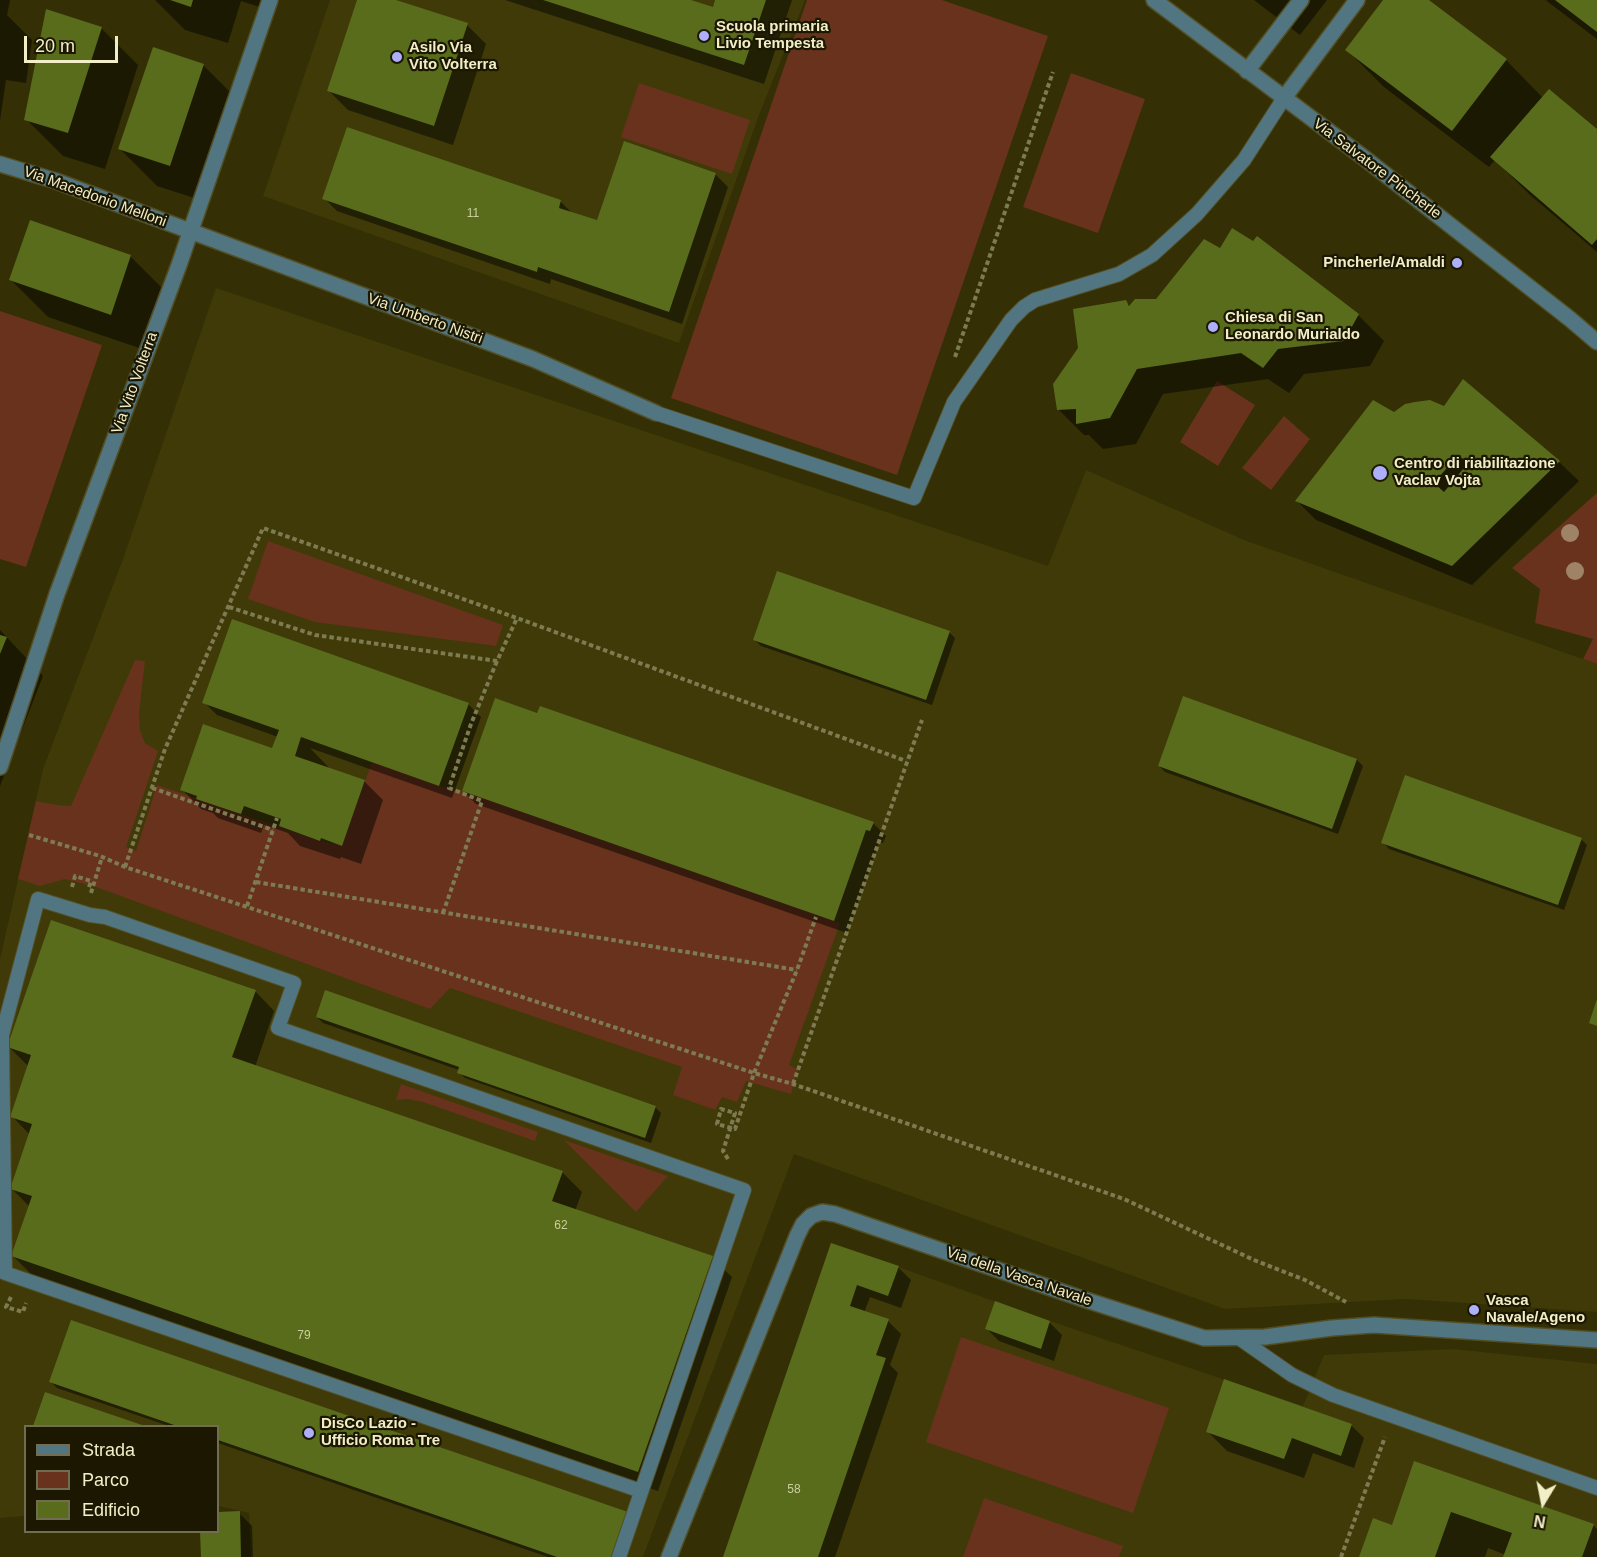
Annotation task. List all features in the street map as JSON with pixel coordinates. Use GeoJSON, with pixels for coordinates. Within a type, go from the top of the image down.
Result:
{"type":"FeatureCollection","features":[{"type":"Feature","properties":{"kind":"street","name":"Via Vito Volterra"},"geometry":{"type":"LineString","coordinates":[[0,766],[57,594],[190,232],[270,0]]}},
{"type":"Feature","properties":{"kind":"street","name":"Via Salvatore Pincherle"},"geometry":{"type":"LineString","coordinates":[[1154,0],[1382,172],[1597,342]]}},
{"type":"Feature","properties":{"kind":"street"},"geometry":{"type":"LineString","coordinates":[[1247,71],[1301,0]]}},
{"type":"Feature","properties":{"kind":"street"},"geometry":{"type":"LineString","coordinates":[[1284,98],[1357,0]]}},
{"type":"Feature","properties":{"kind":"street","name":"Via Macedonio Melloni"},"geometry":{"type":"LineString","coordinates":[[0,164],[56,181],[190,232]]}},
{"type":"Feature","properties":{"kind":"street","name":"Via Umberto Nistri"},"geometry":{"type":"LineString","coordinates":[[190,232],[533,359],[656,413]]}},
{"type":"Feature","properties":{"kind":"street","name":"Via della Vasca Navale"},"geometry":{"type":"LineString","coordinates":[[669,1557],[797,1236],[803,1224],[811,1216],[822,1212],[835,1214],[1204,1338],[1265,1337],[1374,1325],[1597,1340]]}},
{"type":"Feature","properties":{"kind":"lane"},"geometry":{"type":"LineString","coordinates":[[656,413],[914,498],[954,402],[1011,320],[1024,306],[1035,300],[1093,284],[1119,274],[1152,255],[1197,214],[1251,153],[1284,98]]}},
{"type":"Feature","properties":{"kind":"lane"},"geometry":{"type":"LineString","coordinates":[[619,1557],[744,1190],[278,1028],[294,984],[105,917],[38,900],[2,1035],[5,1273],[641,1491]]}},
{"type":"Feature","properties":{"kind":"lane"},"geometry":{"type":"LineString","coordinates":[[1239,1338],[1292,1376],[1333,1395],[1597,1488]]}},
{"type":"Feature","properties":{"kind":"path"},"geometry":{"type":"LineString","coordinates":[[955,358],[1053,72]]}},
{"type":"Feature","properties":{"kind":"path"},"geometry":{"type":"LineString","coordinates":[[125,867],[165,749],[263,528],[517,618],[906,761]]}},
{"type":"Feature","properties":{"kind":"path"},"geometry":{"type":"LineString","coordinates":[[229,607],[315,635],[497,661]]}},
{"type":"Feature","properties":{"kind":"path"},"geometry":{"type":"LineString","coordinates":[[443,913],[482,801],[449,788],[471,724],[517,618]]}},
{"type":"Feature","properties":{"kind":"path"},"geometry":{"type":"LineString","coordinates":[[793,1084],[922,720]]}},
{"type":"Feature","properties":{"kind":"path"},"geometry":{"type":"LineString","coordinates":[[152,788],[273,830]]}},
{"type":"Feature","properties":{"kind":"path"},"geometry":{"type":"LineString","coordinates":[[247,906],[277,818]]}},
{"type":"Feature","properties":{"kind":"path"},"geometry":{"type":"LineString","coordinates":[[28,835],[102,857],[125,867],[793,1084],[1124,1199],[1254,1260],[1305,1280],[1356,1308]]}},
{"type":"Feature","properties":{"kind":"path"},"geometry":{"type":"LineString","coordinates":[[96,877],[102,857]]}},
{"type":"Feature","properties":{"kind":"path"},"geometry":{"type":"LineString","coordinates":[[256,882],[797,970]]}},
{"type":"Feature","properties":{"kind":"path"},"geometry":{"type":"LineString","coordinates":[[744,1190],[723,1151],[729,1132],[732,1122],[735,1113],[721,1108],[717,1124],[726,1127],[735,1129],[754,1073],[797,970],[816,917]]}},
{"type":"Feature","properties":{"kind":"path"},"geometry":{"type":"LineString","coordinates":[[1341,1557],[1392,1416]]}},
{"type":"Feature","properties":{"kind":"shaded area"},"geometry":{"type":"Polygon","coordinates":[[[330,0],[805,0],[759,115],[679,343],[263,196],[330,0]]]}},
{"type":"Feature","properties":{"kind":"shaded area"},"geometry":{"type":"Polygon","coordinates":[[[216,288],[1048,566],[1086,470],[1244,540],[1597,664],[1597,1312],[1406,1299],[1225,1309],[794,1154],[643,1557],[251,1557],[249,1513],[219,1506],[219,1425],[24,1425],[24,1516],[0,1518],[0,959],[43,769],[123,559],[216,288]]]}},
{"type":"Feature","properties":{"kind":"shaded area"},"geometry":{"type":"Polygon","coordinates":[[[831,1243],[1050,1321],[1303,1406],[1324,1355],[1453,1349],[1597,1364],[1597,1557],[723,1557],[831,1243]]]}},
{"type":"Feature","properties":{"kind":"green space"},"geometry":{"type":"Polygon","coordinates":[[[807,0],[942,0],[1048,36],[897,475],[671,398],[807,0]]]}},
{"type":"Feature","properties":{"kind":"green space"},"geometry":{"type":"Polygon","coordinates":[[[1071,73],[1145,99],[1098,233],[1023,207],[1071,73]]]}},
{"type":"Feature","properties":{"kind":"green space"},"geometry":{"type":"Polygon","coordinates":[[[639,83],[750,120],[732,174],[621,137],[639,83]]]}},
{"type":"Feature","properties":{"kind":"green space"},"geometry":{"type":"Polygon","coordinates":[[[0,311],[102,345],[26,567],[0,559],[0,311]]]}},
{"type":"Feature","properties":{"kind":"green space"},"geometry":{"type":"Polygon","coordinates":[[[1217,381],[1255,405],[1218,466],[1180,442],[1217,381]]]}},
{"type":"Feature","properties":{"kind":"green space"},"geometry":{"type":"Polygon","coordinates":[[[1284,416],[1310,439],[1271,490],[1242,468],[1284,416]]]}},
{"type":"Feature","properties":{"kind":"green space"},"geometry":{"type":"Polygon","coordinates":[[[1597,493],[1597,664],[1583,659],[1593,639],[1535,623],[1540,589],[1512,568],[1597,493]]]}},
{"type":"Feature","properties":{"kind":"green space"},"geometry":{"type":"Polygon","coordinates":[[[268,541],[503,625],[496,646],[315,622],[248,599],[268,541]]]}},
{"type":"Feature","properties":{"kind":"green space"},"geometry":{"type":"Polygon","coordinates":[[[135,660],[145,661],[139,714],[140,731],[145,743],[158,751],[126,847],[136,851],[157,785],[320,841],[342,845],[372,762],[439,786],[462,791],[840,923],[789,1065],[798,1070],[791,1094],[746,1081],[737,1102],[722,1097],[715,1110],[673,1095],[682,1067],[450,988],[430,1009],[96,887],[65,879],[40,886],[18,879],[36,801],[71,806],[135,660]]]}},
{"type":"Feature","properties":{"kind":"green space"},"geometry":{"type":"Polygon","coordinates":[[[401,1084],[538,1132],[535,1141],[423,1102],[408,1099],[396,1100],[401,1084]]]}},
{"type":"Feature","properties":{"kind":"green space"},"geometry":{"type":"Polygon","coordinates":[[[564,1140],[668,1176],[636,1212],[564,1140]]]}},
{"type":"Feature","properties":{"kind":"green space"},"geometry":{"type":"Polygon","coordinates":[[[961,1337],[1169,1408],[1133,1513],[926,1442],[961,1337]]]}},
{"type":"Feature","properties":{"kind":"green space"},"geometry":{"type":"Polygon","coordinates":[[[984,1498],[1123,1546],[1119,1557],[963,1557],[984,1498]]]}},
{"type":"Feature","properties":{"kind":"building"},"geometry":{"type":"Polygon","coordinates":[[[170,0],[193,0],[191,7],[170,0]]]}},
{"type":"Feature","properties":{"kind":"building","name":"Asilo Via Vito Volterra"},"geometry":{"type":"Polygon","coordinates":[[[357,0],[396,0],[468,23],[434,126],[327,91],[357,0]]]}},
{"type":"Feature","properties":{"kind":"building","name":"Scuola primaria Livio Tempesta"},"geometry":{"type":"Polygon","coordinates":[[[543,0],[691,0],[713,7],[715,0],[766,0],[744,65],[543,0]]]}},
{"type":"Feature","properties":{"kind":"building"},"geometry":{"type":"Polygon","coordinates":[[[1383,0],[1429,0],[1507,59],[1452,131],[1345,50],[1383,0]]]}},
{"type":"Feature","properties":{"kind":"building"},"geometry":{"type":"Polygon","coordinates":[[[1555,0],[1597,0],[1597,32],[1555,0]]]}},
{"type":"Feature","properties":{"kind":"building"},"geometry":{"type":"Polygon","coordinates":[[[46,9],[102,27],[68,133],[24,120],[46,9]]]}},
{"type":"Feature","properties":{"kind":"building"},"geometry":{"type":"Polygon","coordinates":[[[153,47],[204,64],[170,166],[118,149],[153,47]]]}},
{"type":"Feature","properties":{"kind":"building"},"geometry":{"type":"Polygon","coordinates":[[[1549,89],[1597,129],[1597,239],[1592,245],[1490,157],[1549,89]]]}},
{"type":"Feature","properties":{"kind":"building"},"geometry":{"type":"Polygon","coordinates":[[[347,127],[561,200],[559,208],[597,220],[624,141],[716,173],[669,312],[538,267],[537,272],[322,199],[347,127]]]}},
{"type":"Feature","properties":{"kind":"building"},"geometry":{"type":"Polygon","coordinates":[[[30,220],[131,255],[111,315],[9,280],[30,220]]]}},
{"type":"Feature","properties":{"kind":"building","name":"Chiesa di San Leonardo Murialdo"},"geometry":{"type":"Polygon","coordinates":[[[1232,228],[1253,241],[1257,236],[1359,314],[1344,341],[1278,349],[1263,368],[1241,353],[1137,369],[1110,418],[1076,424],[1076,409],[1057,410],[1053,384],[1078,348],[1073,309],[1126,300],[1129,306],[1135,299],[1156,299],[1204,239],[1220,248],[1232,228]]]}},
{"type":"Feature","properties":{"kind":"building","name":"Centro di riabilitazione Vaclav Vojta"},"geometry":{"type":"Polygon","coordinates":[[[1463,379],[1560,461],[1452,566],[1295,501],[1373,400],[1394,412],[1405,404],[1430,400],[1444,406],[1463,379]],[[1458,455],[1434,483],[1444,492],[1468,463],[1458,455]]]}},
{"type":"Feature","properties":{"kind":"building"},"geometry":{"type":"Polygon","coordinates":[[[777,571],[950,631],[926,700],[753,640],[777,571]]]}},
{"type":"Feature","properties":{"kind":"building"},"geometry":{"type":"Polygon","coordinates":[[[232,619],[469,703],[439,786],[301,737],[295,756],[365,780],[342,846],[321,838],[320,841],[279,826],[281,819],[244,806],[241,814],[196,799],[197,796],[180,790],[203,724],[272,748],[279,730],[202,703],[232,619]]]}},
{"type":"Feature","properties":{"kind":"building"},"geometry":{"type":"Polygon","coordinates":[[[0,635],[7,637],[0,654],[0,635]]]}},
{"type":"Feature","properties":{"kind":"building"},"geometry":{"type":"Polygon","coordinates":[[[1183,696],[1357,759],[1332,829],[1158,766],[1183,696]]]}},
{"type":"Feature","properties":{"kind":"building"},"geometry":{"type":"Polygon","coordinates":[[[495,698],[537,713],[540,706],[874,822],[870,831],[866,830],[834,921],[462,791],[495,698]]]}},
{"type":"Feature","properties":{"kind":"building"},"geometry":{"type":"Polygon","coordinates":[[[1405,775],[1582,838],[1558,905],[1381,843],[1405,775]]]}},
{"type":"Feature","properties":{"kind":"building"},"geometry":{"type":"Polygon","coordinates":[[[51,920],[256,990],[232,1057],[563,1171],[552,1201],[713,1256],[638,1472],[11,1256],[32,1196],[10,1189],[32,1124],[10,1117],[31,1055],[7,1047],[51,920]]]}},
{"type":"Feature","properties":{"kind":"building"},"geometry":{"type":"Polygon","coordinates":[[[325,990],[656,1106],[645,1138],[457,1073],[459,1067],[316,1017],[325,990]]]}},
{"type":"Feature","properties":{"kind":"building"},"geometry":{"type":"Polygon","coordinates":[[[1597,999],[1597,1026],[1589,1023],[1597,999]]]}},
{"type":"Feature","properties":{"kind":"building"},"geometry":{"type":"Polygon","coordinates":[[[831,1243],[899,1266],[888,1296],[857,1285],[850,1306],[889,1319],[876,1355],[886,1358],[818,1557],[723,1557],[831,1243]]]}},
{"type":"Feature","properties":{"kind":"building"},"geometry":{"type":"Polygon","coordinates":[[[995,1301],[1050,1321],[1041,1349],[985,1329],[995,1301]]]}},
{"type":"Feature","properties":{"kind":"building","name":"DisCo Lazio - Ufficio Roma Tre"},"geometry":{"type":"Polygon","coordinates":[[[71,1320],[628,1512],[612,1557],[557,1557],[219,1440],[219,1425],[174,1425],[49,1382],[71,1320]]]}},
{"type":"Feature","properties":{"kind":"building"},"geometry":{"type":"Polygon","coordinates":[[[1224,1379],[1352,1424],[1341,1456],[1292,1438],[1284,1459],[1206,1432],[1224,1379]]]}},
{"type":"Feature","properties":{"kind":"building"},"geometry":{"type":"Polygon","coordinates":[[[45,1392],[142,1425],[33,1425],[45,1392]]]}},
{"type":"Feature","properties":{"kind":"building"},"geometry":{"type":"Polygon","coordinates":[[[1414,1461],[1594,1524],[1582,1557],[1503,1557],[1512,1533],[1451,1512],[1435,1557],[1359,1557],[1373,1518],[1392,1525],[1414,1461]]]}},
{"type":"Feature","properties":{"kind":"building"},"geometry":{"type":"Polygon","coordinates":[[[240,1511],[241,1557],[201,1557],[200,1533],[219,1533],[219,1512],[240,1511]]]}},
{"type":"Feature","properties":{"kind":"place","name":"Scuola primaria Livio Tempesta"},"geometry":{"type":"Point","coordinates":[704,36]}},
{"type":"Feature","properties":{"kind":"place","name":"Asilo Via Vito Volterra"},"geometry":{"type":"Point","coordinates":[397,57]}},
{"type":"Feature","properties":{"kind":"place","name":"Pincherle/Amaldi"},"geometry":{"type":"Point","coordinates":[1457,263]}},
{"type":"Feature","properties":{"kind":"place","name":"Chiesa di San Leonardo Murialdo"},"geometry":{"type":"Point","coordinates":[1213,327]}},
{"type":"Feature","properties":{"kind":"place","name":"Centro di riabilitazione Vaclav Vojta"},"geometry":{"type":"Point","coordinates":[1380,473]}},
{"type":"Feature","properties":{"kind":"place","name":"Vasca Navale/Ageno"},"geometry":{"type":"Point","coordinates":[1474,1310]}},
{"type":"Feature","properties":{"kind":"place","name":"DisCo Lazio - Ufficio Roma Tre"},"geometry":{"type":"Point","coordinates":[309,1433]}}]}
